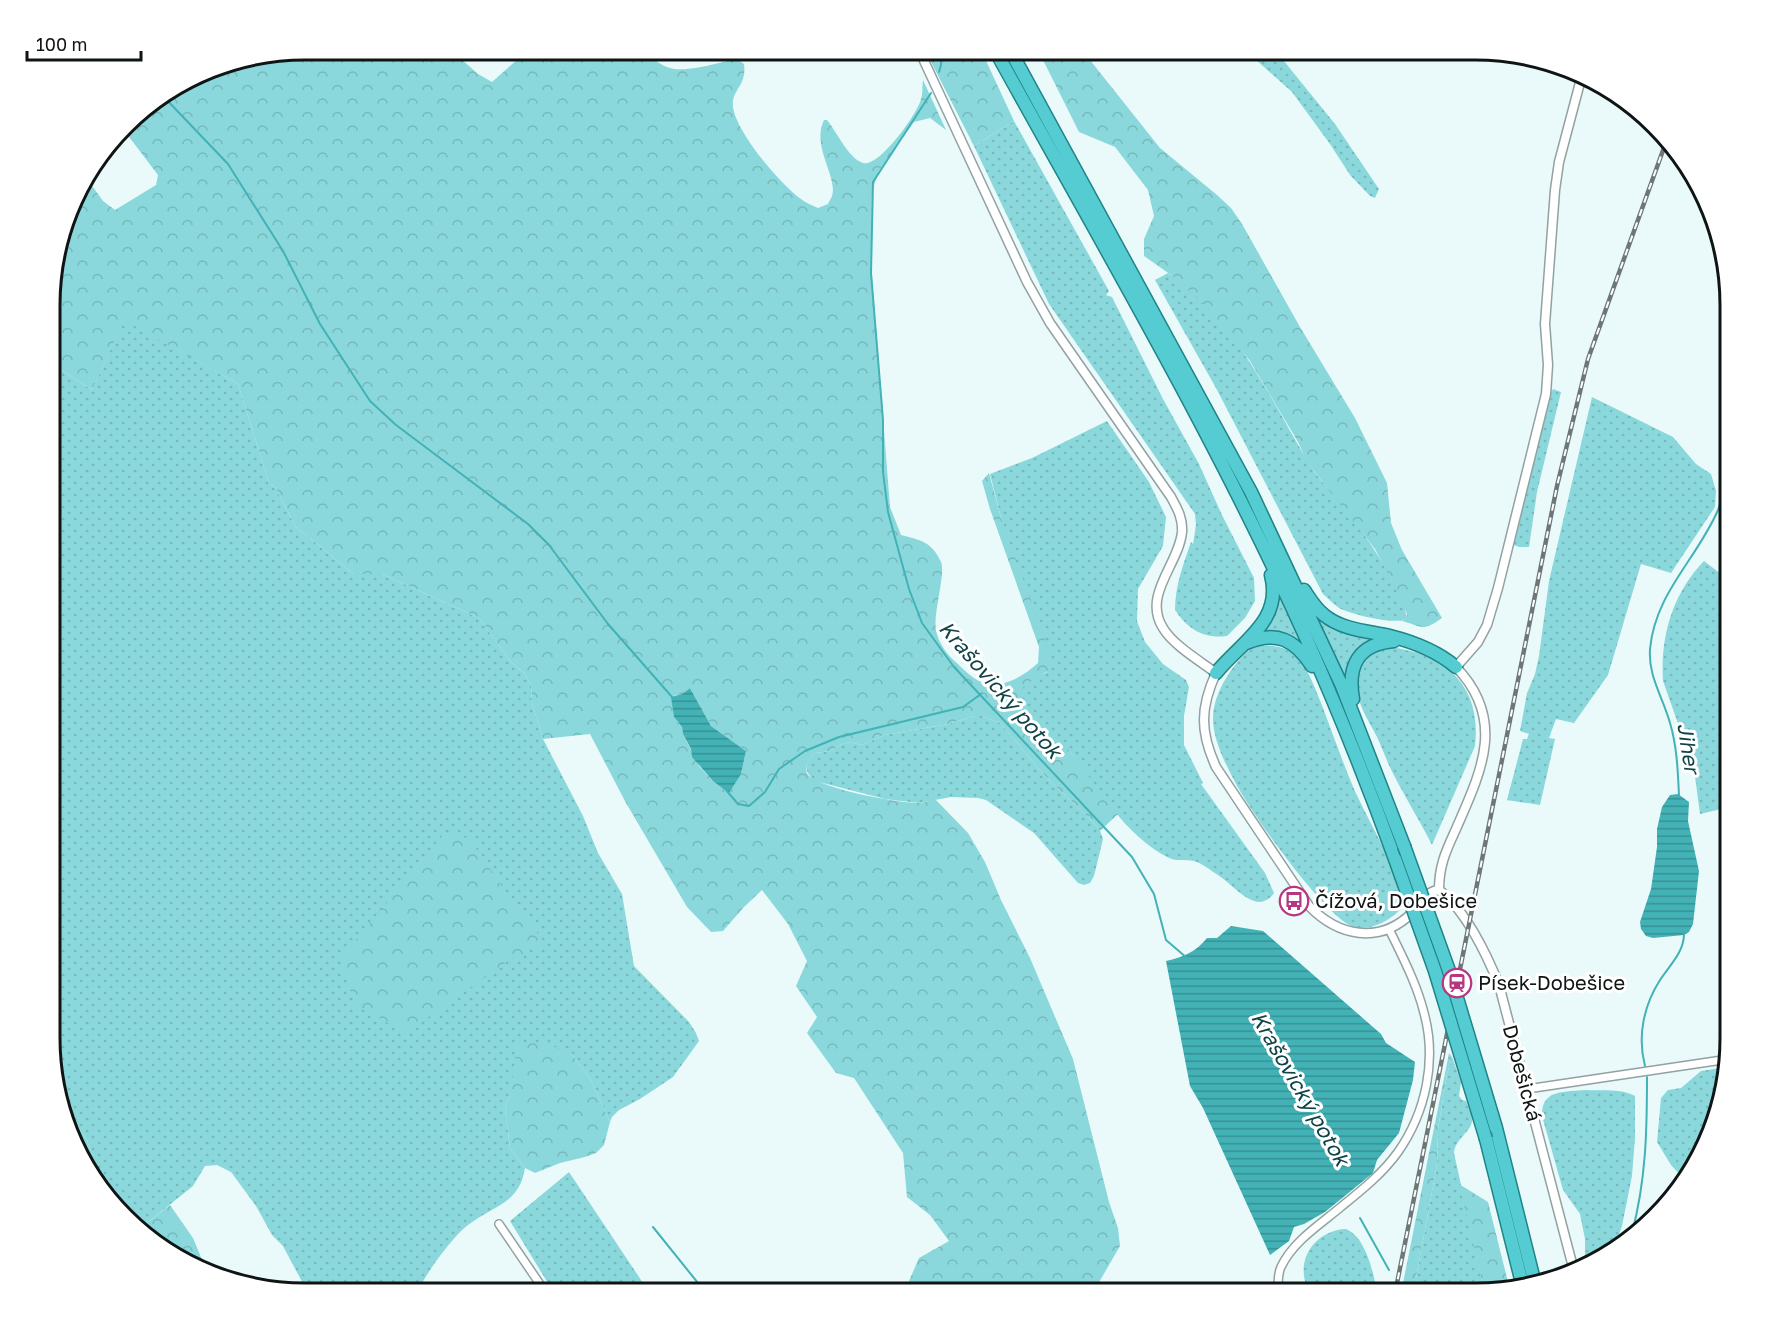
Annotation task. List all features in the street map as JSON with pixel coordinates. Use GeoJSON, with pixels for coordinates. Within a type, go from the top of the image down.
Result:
{"type":"FeatureCollection","features":[{"type":"Feature","properties":{"kind":"highway"},"geometry":{"type":"LineString","coordinates":[[1001,60],[1213,447],[1307,639],[1346,730],[1436,971],[1486,1139],[1521,1278]]}},
{"type":"Feature","properties":{"kind":"highway"},"geometry":{"type":"LineString","coordinates":[[1015,60],[1251,492],[1342,686],[1448,968],[1496,1128],[1533,1276]]}},
{"type":"Feature","properties":{"kind":"highway"},"geometry":{"type":"LineString","coordinates":[[1216,673],[1261,625],[1273,602],[1274,588],[1264,550]]}},
{"type":"Feature","properties":{"kind":"highway"},"geometry":{"type":"LineString","coordinates":[[1280,554],[1312,603],[1325,616],[1352,628],[1407,641],[1435,652],[1456,667]]}},
{"type":"Feature","properties":{"kind":"highway"},"geometry":{"type":"LineString","coordinates":[[1245,644],[1266,637],[1290,642],[1304,654],[1330,695]]}},
{"type":"Feature","properties":{"kind":"highway"},"geometry":{"type":"LineString","coordinates":[[1357,723],[1350,684],[1352,669],[1356,661],[1373,645],[1407,641]]}},
{"type":"Feature","properties":{"kind":"street"},"geometry":{"type":"LineString","coordinates":[[924,60],[1027,282],[1050,323],[1180,514],[1182,531],[1178,547],[1160,586],[1157,615],[1162,628],[1171,639],[1216,673],[1204,708],[1207,747],[1216,767],[1309,906],[1334,926],[1360,933],[1389,929],[1405,920],[1429,893],[1439,890],[1441,863],[1473,790],[1486,750],[1486,730],[1480,703],[1468,681],[1456,667],[1478,642],[1487,625],[1546,394],[1548,365],[1545,324],[1555,190],[1559,162],[1580,83]]}},
{"type":"Feature","properties":{"kind":"street","name":"Dobešická"},"geometry":{"type":"LineString","coordinates":[[1439,890],[1456,908],[1491,965],[1499,985],[1572,1263]]}},
{"type":"Feature","properties":{"kind":"street"},"geometry":{"type":"LineString","coordinates":[[1278,1283],[1280,1268],[1289,1253],[1301,1240],[1353,1198],[1398,1152],[1409,1133],[1420,1104],[1428,1078],[1431,1056],[1429,1036],[1416,987],[1389,929]]}},
{"type":"Feature","properties":{"kind":"street"},"geometry":{"type":"LineString","coordinates":[[1527,1089],[1719,1061]]}},
{"type":"Feature","properties":{"kind":"street"},"geometry":{"type":"LineString","coordinates":[[499,1224],[539,1283]]}},
{"type":"Feature","properties":{"kind":"green space"},"geometry":{"type":"Polygon","coordinates":[[[305,60],[462,60],[478,74],[492,82],[517,60],[655,60],[677,69],[738,60],[744,64],[744,72],[734,96],[733,107],[742,130],[760,157],[782,182],[803,200],[818,208],[828,204],[833,188],[822,150],[821,130],[824,120],[827,120],[852,156],[863,163],[870,162],[888,149],[913,116],[922,97],[923,80],[946,130],[930,118],[914,122],[879,171],[872,191],[871,264],[890,507],[901,535],[930,546],[941,562],[942,575],[936,630],[944,649],[954,661],[977,680],[991,684],[1006,682],[1027,672],[1038,663],[1039,647],[990,509],[982,481],[989,473],[1001,518],[1052,659],[1052,667],[1029,682],[1018,695],[1023,712],[1034,725],[1066,747],[1118,814],[1100,831],[1045,776],[1000,723],[982,716],[884,735],[862,745],[850,742],[840,745],[831,751],[815,753],[808,762],[806,770],[813,779],[858,794],[917,803],[935,799],[968,833],[985,862],[1030,958],[1073,1059],[1109,1202],[1118,1228],[1120,1246],[1099,1283],[908,1283],[919,1258],[949,1241],[930,1215],[907,1197],[903,1153],[854,1078],[836,1073],[807,1033],[817,1017],[796,986],[807,961],[788,924],[762,890],[723,931],[711,932],[687,907],[626,803],[590,734],[543,739],[532,703],[531,685],[525,674],[511,662],[479,618],[382,574],[354,574],[296,527],[275,487],[269,483],[238,384],[124,320],[92,390],[60,369],[62,273],[68,241],[85,196],[91,185],[103,201],[115,210],[156,185],[158,175],[128,136],[143,121],[182,93],[196,85],[241,68],[273,62],[305,60]],[[690,688],[682,694],[673,696],[674,717],[682,727],[683,734],[699,766],[713,781],[741,774],[746,751],[711,726],[690,688]]]}},
{"type":"Feature","properties":{"kind":"green space"},"geometry":{"type":"Polygon","coordinates":[[[930,60],[986,60],[1014,121],[974,146],[930,60]]]}},
{"type":"Feature","properties":{"kind":"green space"},"geometry":{"type":"Polygon","coordinates":[[[1042,60],[1090,60],[1160,148],[1231,208],[1355,418],[1387,483],[1391,523],[1402,550],[1442,618],[1426,627],[1402,621],[1407,614],[1375,549],[1307,462],[1298,442],[1250,361],[1203,303],[1171,275],[1144,256],[1144,239],[1154,216],[1148,190],[1115,147],[1079,132],[1042,60]]]}},
{"type":"Feature","properties":{"kind":"green space"},"geometry":{"type":"Polygon","coordinates":[[[1256,60],[1283,60],[1335,124],[1379,189],[1375,198],[1370,196],[1350,175],[1292,92],[1256,60]]]}},
{"type":"Feature","properties":{"kind":"green space"},"geometry":{"type":"Polygon","coordinates":[[[1014,121],[1109,291],[1106,295],[1112,297],[1163,399],[1199,464],[1254,578],[1255,601],[1245,618],[1227,636],[1211,636],[1197,631],[1175,610],[1180,576],[1191,542],[1193,544],[1195,514],[1049,304],[974,146],[1014,121]]]}},
{"type":"Feature","properties":{"kind":"green space"},"geometry":{"type":"Polygon","coordinates":[[[1168,273],[1191,291],[1231,335],[1264,385],[1311,467],[1355,522],[1384,566],[1402,599],[1406,619],[1393,621],[1355,614],[1339,608],[1323,594],[1216,388],[1155,280],[1168,273]]]}},
{"type":"Feature","properties":{"kind":"green space"},"geometry":{"type":"Polygon","coordinates":[[[124,319],[238,384],[269,483],[275,487],[296,527],[354,574],[382,574],[479,618],[511,662],[525,674],[531,685],[532,703],[543,739],[583,816],[598,853],[622,894],[634,966],[689,1022],[699,1041],[673,1077],[619,1110],[610,1122],[591,1080],[571,1053],[510,1095],[505,1108],[510,1148],[525,1168],[522,1180],[511,1197],[477,1218],[455,1238],[423,1283],[303,1283],[283,1246],[272,1235],[256,1206],[231,1172],[217,1165],[205,1166],[193,1186],[147,1223],[121,1200],[101,1174],[87,1140],[73,1117],[62,1070],[60,1038],[60,369],[92,390],[124,319]]]}},
{"type":"Feature","properties":{"kind":"green space"},"geometry":{"type":"Polygon","coordinates":[[[1553,389],[1561,392],[1537,492],[1529,547],[1519,547],[1514,545],[1553,389]]]}},
{"type":"Feature","properties":{"kind":"green space"},"geometry":{"type":"Polygon","coordinates":[[[1592,397],[1673,437],[1696,464],[1711,474],[1716,491],[1715,507],[1671,573],[1641,564],[1608,675],[1574,723],[1556,719],[1549,738],[1555,739],[1540,805],[1507,800],[1523,739],[1527,739],[1529,734],[1520,731],[1527,693],[1539,656],[1549,581],[1592,397]]]}},
{"type":"Feature","properties":{"kind":"green space"},"geometry":{"type":"Polygon","coordinates":[[[1107,421],[1149,482],[1166,517],[1163,546],[1138,589],[1137,621],[1145,642],[1163,664],[1186,680],[1189,687],[1184,716],[1184,745],[1203,783],[1201,784],[1265,873],[1274,893],[1267,900],[1253,901],[1200,863],[1170,859],[1145,842],[1115,812],[1068,750],[1028,719],[1018,703],[1018,694],[1022,686],[1047,672],[990,474],[1032,458],[1107,421]]]}},
{"type":"Feature","properties":{"kind":"green space"},"geometry":{"type":"Polygon","coordinates":[[[1704,561],[1720,573],[1720,809],[1700,814],[1694,769],[1663,681],[1666,632],[1677,601],[1693,573],[1704,561]]]}},
{"type":"Feature","properties":{"kind":"green space"},"geometry":{"type":"Polygon","coordinates":[[[1277,592],[1303,647],[1255,636],[1277,592]]]}},
{"type":"Feature","properties":{"kind":"green space"},"geometry":{"type":"Polygon","coordinates":[[[1316,615],[1381,638],[1346,681],[1316,615]]]}},
{"type":"Feature","properties":{"kind":"green space"},"geometry":{"type":"Polygon","coordinates":[[[1255,645],[1278,647],[1294,654],[1306,669],[1312,682],[1354,789],[1384,849],[1396,881],[1401,909],[1378,925],[1365,928],[1352,926],[1324,903],[1289,861],[1256,815],[1235,782],[1224,759],[1217,743],[1213,718],[1214,708],[1226,677],[1247,651],[1255,645]]]}},
{"type":"Feature","properties":{"kind":"green space"},"geometry":{"type":"Polygon","coordinates":[[[1390,647],[1428,657],[1443,666],[1466,690],[1473,706],[1476,725],[1475,746],[1432,845],[1393,773],[1359,700],[1357,686],[1362,665],[1376,652],[1390,647]]]}},
{"type":"Feature","properties":{"kind":"green space"},"geometry":{"type":"Polygon","coordinates":[[[982,716],[1000,723],[1045,776],[1100,831],[1103,839],[1094,876],[1090,883],[1084,885],[1078,883],[1034,833],[986,800],[951,797],[919,803],[885,799],[815,781],[808,774],[807,764],[815,753],[831,751],[850,742],[862,745],[884,735],[948,724],[982,716]]]}},
{"type":"Feature","properties":{"kind":"green space"},"geometry":{"type":"Polygon","coordinates":[[[443,835],[469,838],[545,943],[511,959],[406,1033],[355,1005],[340,959],[443,835]]]}},
{"type":"Feature","properties":{"kind":"green space"},"geometry":{"type":"Polygon","coordinates":[[[535,1042],[571,1053],[591,1080],[610,1122],[604,1145],[596,1153],[535,1173],[525,1168],[510,1148],[505,1108],[510,1095],[517,1045],[535,1042]]]}},
{"type":"Feature","properties":{"kind":"green space"},"geometry":{"type":"Polygon","coordinates":[[[1449,1053],[1452,1057],[1438,1129],[1437,1165],[1416,1283],[1403,1283],[1449,1053]]]}},
{"type":"Feature","properties":{"kind":"green space"},"geometry":{"type":"Polygon","coordinates":[[[1452,1057],[1461,1082],[1459,1096],[1466,1101],[1472,1119],[1469,1129],[1457,1144],[1454,1153],[1482,1283],[1416,1283],[1437,1165],[1438,1129],[1452,1057]]]}},
{"type":"Feature","properties":{"kind":"green space"},"geometry":{"type":"Polygon","coordinates":[[[1718,1068],[1707,1117],[1695,1147],[1679,1174],[1657,1142],[1661,1098],[1668,1090],[1681,1088],[1701,1071],[1718,1068]]]}},
{"type":"Feature","properties":{"kind":"green space"},"geometry":{"type":"Polygon","coordinates":[[[1618,1091],[1635,1096],[1632,1176],[1622,1226],[1618,1236],[1585,1257],[1585,1239],[1580,1214],[1563,1190],[1542,1116],[1543,1107],[1550,1096],[1563,1092],[1618,1091]]]}},
{"type":"Feature","properties":{"kind":"green space"},"geometry":{"type":"Polygon","coordinates":[[[75,1123],[87,1140],[96,1165],[75,1123]]]}},
{"type":"Feature","properties":{"kind":"green space"},"geometry":{"type":"Polygon","coordinates":[[[569,1172],[643,1283],[548,1283],[510,1221],[569,1172]]]}},
{"type":"Feature","properties":{"kind":"green space"},"geometry":{"type":"Polygon","coordinates":[[[1459,1184],[1488,1202],[1508,1281],[1482,1283],[1459,1184]]]}},
{"type":"Feature","properties":{"kind":"green space"},"geometry":{"type":"Polygon","coordinates":[[[170,1205],[193,1238],[202,1261],[169,1242],[136,1215],[147,1223],[170,1205]]]}},
{"type":"Feature","properties":{"kind":"green space"},"geometry":{"type":"Polygon","coordinates":[[[1346,1229],[1359,1240],[1368,1257],[1375,1283],[1305,1283],[1304,1271],[1308,1253],[1319,1239],[1336,1230],[1346,1229]]]}},
{"type":"Feature","properties":{"kind":"water"},"geometry":{"type":"Polygon","coordinates":[[[690,688],[711,726],[746,751],[741,774],[729,793],[713,781],[692,757],[682,727],[674,717],[671,697],[682,694],[690,688]]]}},
{"type":"Feature","properties":{"kind":"water"},"geometry":{"type":"Polygon","coordinates":[[[1678,794],[1689,802],[1688,821],[1699,871],[1693,924],[1689,932],[1684,935],[1653,938],[1646,936],[1641,929],[1640,922],[1651,889],[1657,829],[1662,807],[1670,795],[1678,794]]]}},
{"type":"Feature","properties":{"kind":"water"},"geometry":{"type":"Polygon","coordinates":[[[1231,926],[1263,931],[1381,1034],[1386,1043],[1415,1062],[1413,1080],[1399,1133],[1377,1160],[1373,1173],[1325,1212],[1294,1227],[1289,1241],[1270,1255],[1203,1108],[1190,1086],[1166,961],[1189,953],[1207,938],[1217,938],[1231,926]]]}},
{"type":"Feature","properties":{"kind":"waterway","name":"Krašovický potok"},"geometry":{"type":"LineString","coordinates":[[939,72],[941,60]]}},
{"type":"Feature","properties":{"kind":"waterway","name":"Krašovický potok"},"geometry":{"type":"LineString","coordinates":[[931,93],[873,182],[871,273],[883,420],[883,472],[888,512],[909,589],[922,623],[954,667],[1132,857],[1154,894],[1166,940],[1187,958]]}},
{"type":"Feature","properties":{"kind":"waterway"},"geometry":{"type":"LineString","coordinates":[[168,102],[228,164],[283,251],[320,324],[370,401],[396,425],[528,524],[549,545],[608,624],[672,697]]}},
{"type":"Feature","properties":{"kind":"waterway","name":"Jiher"},"geometry":{"type":"LineString","coordinates":[[1679,796],[1674,741],[1651,669],[1650,649],[1653,629],[1668,593],[1709,528],[1720,503]]}},
{"type":"Feature","properties":{"kind":"waterway"},"geometry":{"type":"LineString","coordinates":[[726,790],[738,804],[749,806],[765,792],[779,769],[805,751],[839,737],[963,707],[981,694]]}},
{"type":"Feature","properties":{"kind":"waterway","name":"Jiher"},"geometry":{"type":"LineString","coordinates":[[1645,1066],[1642,1032],[1646,1010],[1654,990],[1679,953],[1684,934]]}},
{"type":"Feature","properties":{"kind":"waterway","name":"Jiher"},"geometry":{"type":"LineString","coordinates":[[1634,1224],[1645,1155],[1647,1077]]}},
{"type":"Feature","properties":{"kind":"waterway","name":"Krašovický potok"},"geometry":{"type":"LineString","coordinates":[[1360,1218],[1389,1270]]}},
{"type":"Feature","properties":{"kind":"waterway"},"geometry":{"type":"LineString","coordinates":[[653,1227],[698,1283]]}},
{"type":"Feature","properties":{"kind":"railway"},"geometry":{"type":"LineString","coordinates":[[1397,1283],[1557,486],[1588,359],[1664,149]]}},
{"type":"Feature","properties":{"kind":"place","name":"Čížová, Dobešice"},"geometry":{"type":"Point","coordinates":[1294,901]}},
{"type":"Feature","properties":{"kind":"place","name":"Písek-Dobešice"},"geometry":{"type":"Point","coordinates":[1457,983]}}]}
